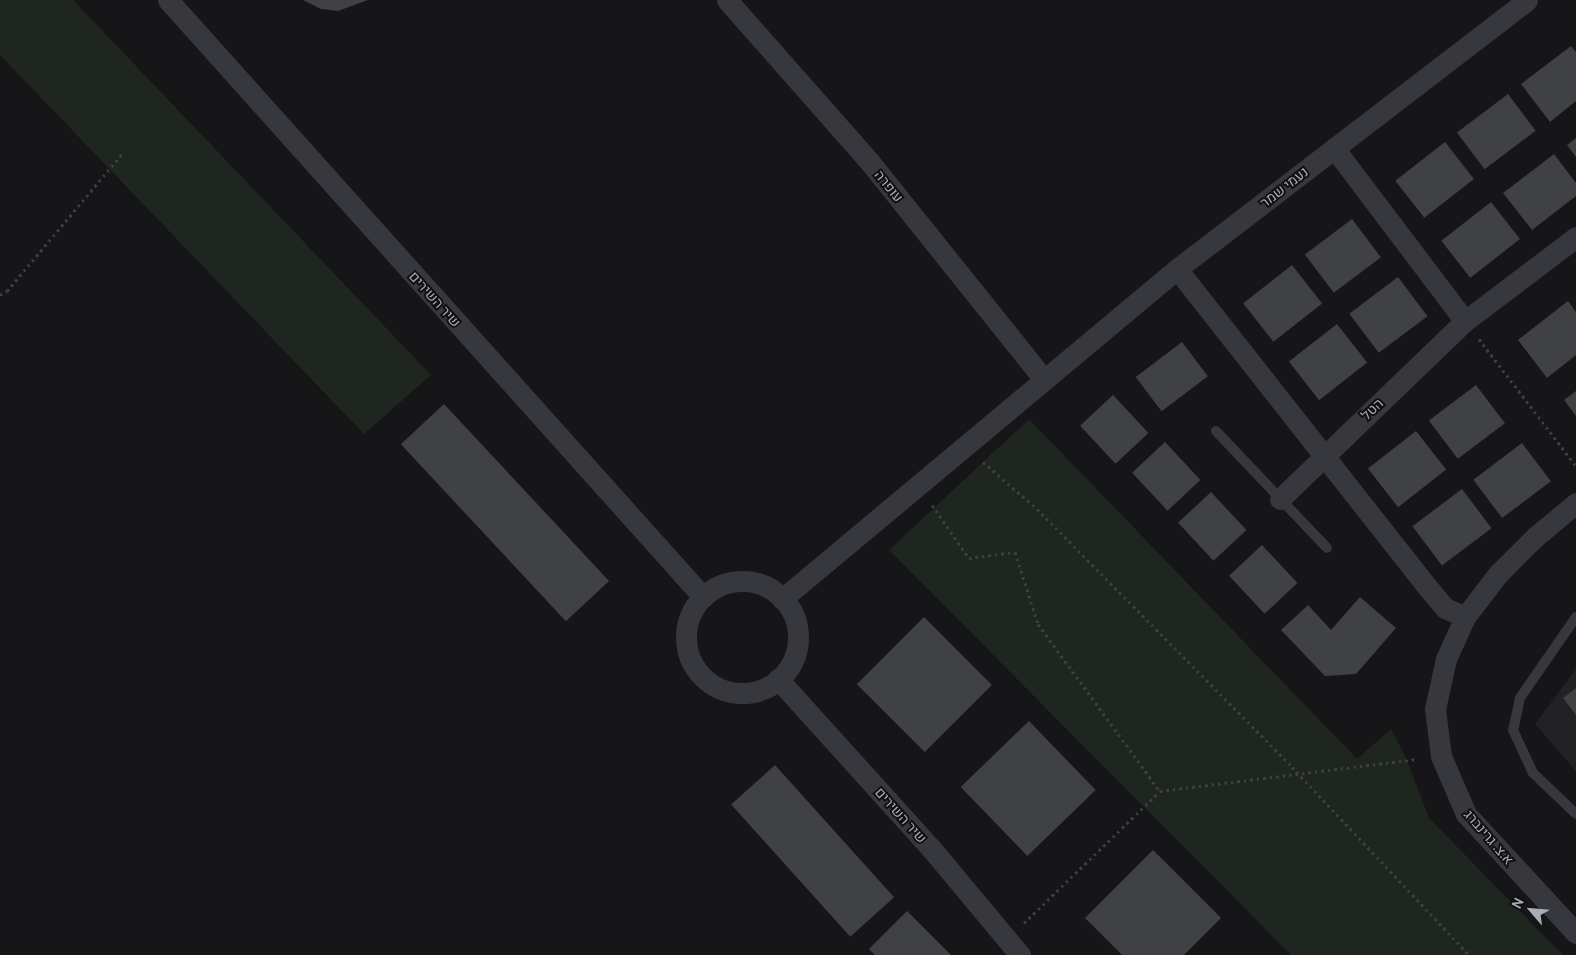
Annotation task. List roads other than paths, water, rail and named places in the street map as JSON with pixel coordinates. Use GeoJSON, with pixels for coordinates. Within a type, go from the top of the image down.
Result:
{"type":"FeatureCollection","features":[{"type":"Feature","properties":{"kind":"street","name":"שיר השירים"},"geometry":{"type":"LineString","coordinates":[[168,0],[703,598]]}},
{"type":"Feature","properties":{"kind":"street","name":"עופרה"},"geometry":{"type":"LineString","coordinates":[[728,0],[869,161],[1043,378]]}},
{"type":"Feature","properties":{"kind":"street","name":"נעמי שמר"},"geometry":{"type":"LineString","coordinates":[[782,599],[918,486],[1043,378],[1177,269],[1527,0]]}},
{"type":"Feature","properties":{"kind":"street"},"geometry":{"type":"LineString","coordinates":[[1334,148],[1465,321]]}},
{"type":"Feature","properties":{"kind":"street","name":"הטל"},"geometry":{"type":"LineString","coordinates":[[1280,499],[1465,321],[1576,237]]}},
{"type":"Feature","properties":{"kind":"street"},"geometry":{"type":"LineString","coordinates":[[1177,269],[1429,589],[1446,608],[1465,617]]}},
{"type":"Feature","properties":{"kind":"street","name":"א.צ. גרינברג"},"geometry":{"type":"LineString","coordinates":[[1576,504],[1535,537],[1498,574],[1465,617],[1446,659],[1435,709],[1441,756],[1466,814],[1576,934]]}},
{"type":"Feature","properties":{"kind":"street"},"geometry":{"type":"LineString","coordinates":[[734,581],[758,583],[782,599],[797,624],[798,637],[795,657],[770,686],[748,693],[729,692],[711,684],[697,670],[688,653],[686,636],[690,616],[703,598],[716,588],[734,581]]}},
{"type":"Feature","properties":{"kind":"street","name":"שיר השירים"},"geometry":{"type":"LineString","coordinates":[[778,679],[930,847],[1014,947]]}},
{"type":"Feature","properties":{"kind":"lane"},"geometry":{"type":"LineString","coordinates":[[1216,431],[1327,548]]}},
{"type":"Feature","properties":{"kind":"lane"},"geometry":{"type":"LineString","coordinates":[[1576,617],[1520,698],[1514,730],[1533,773],[1576,814]]}}]}
